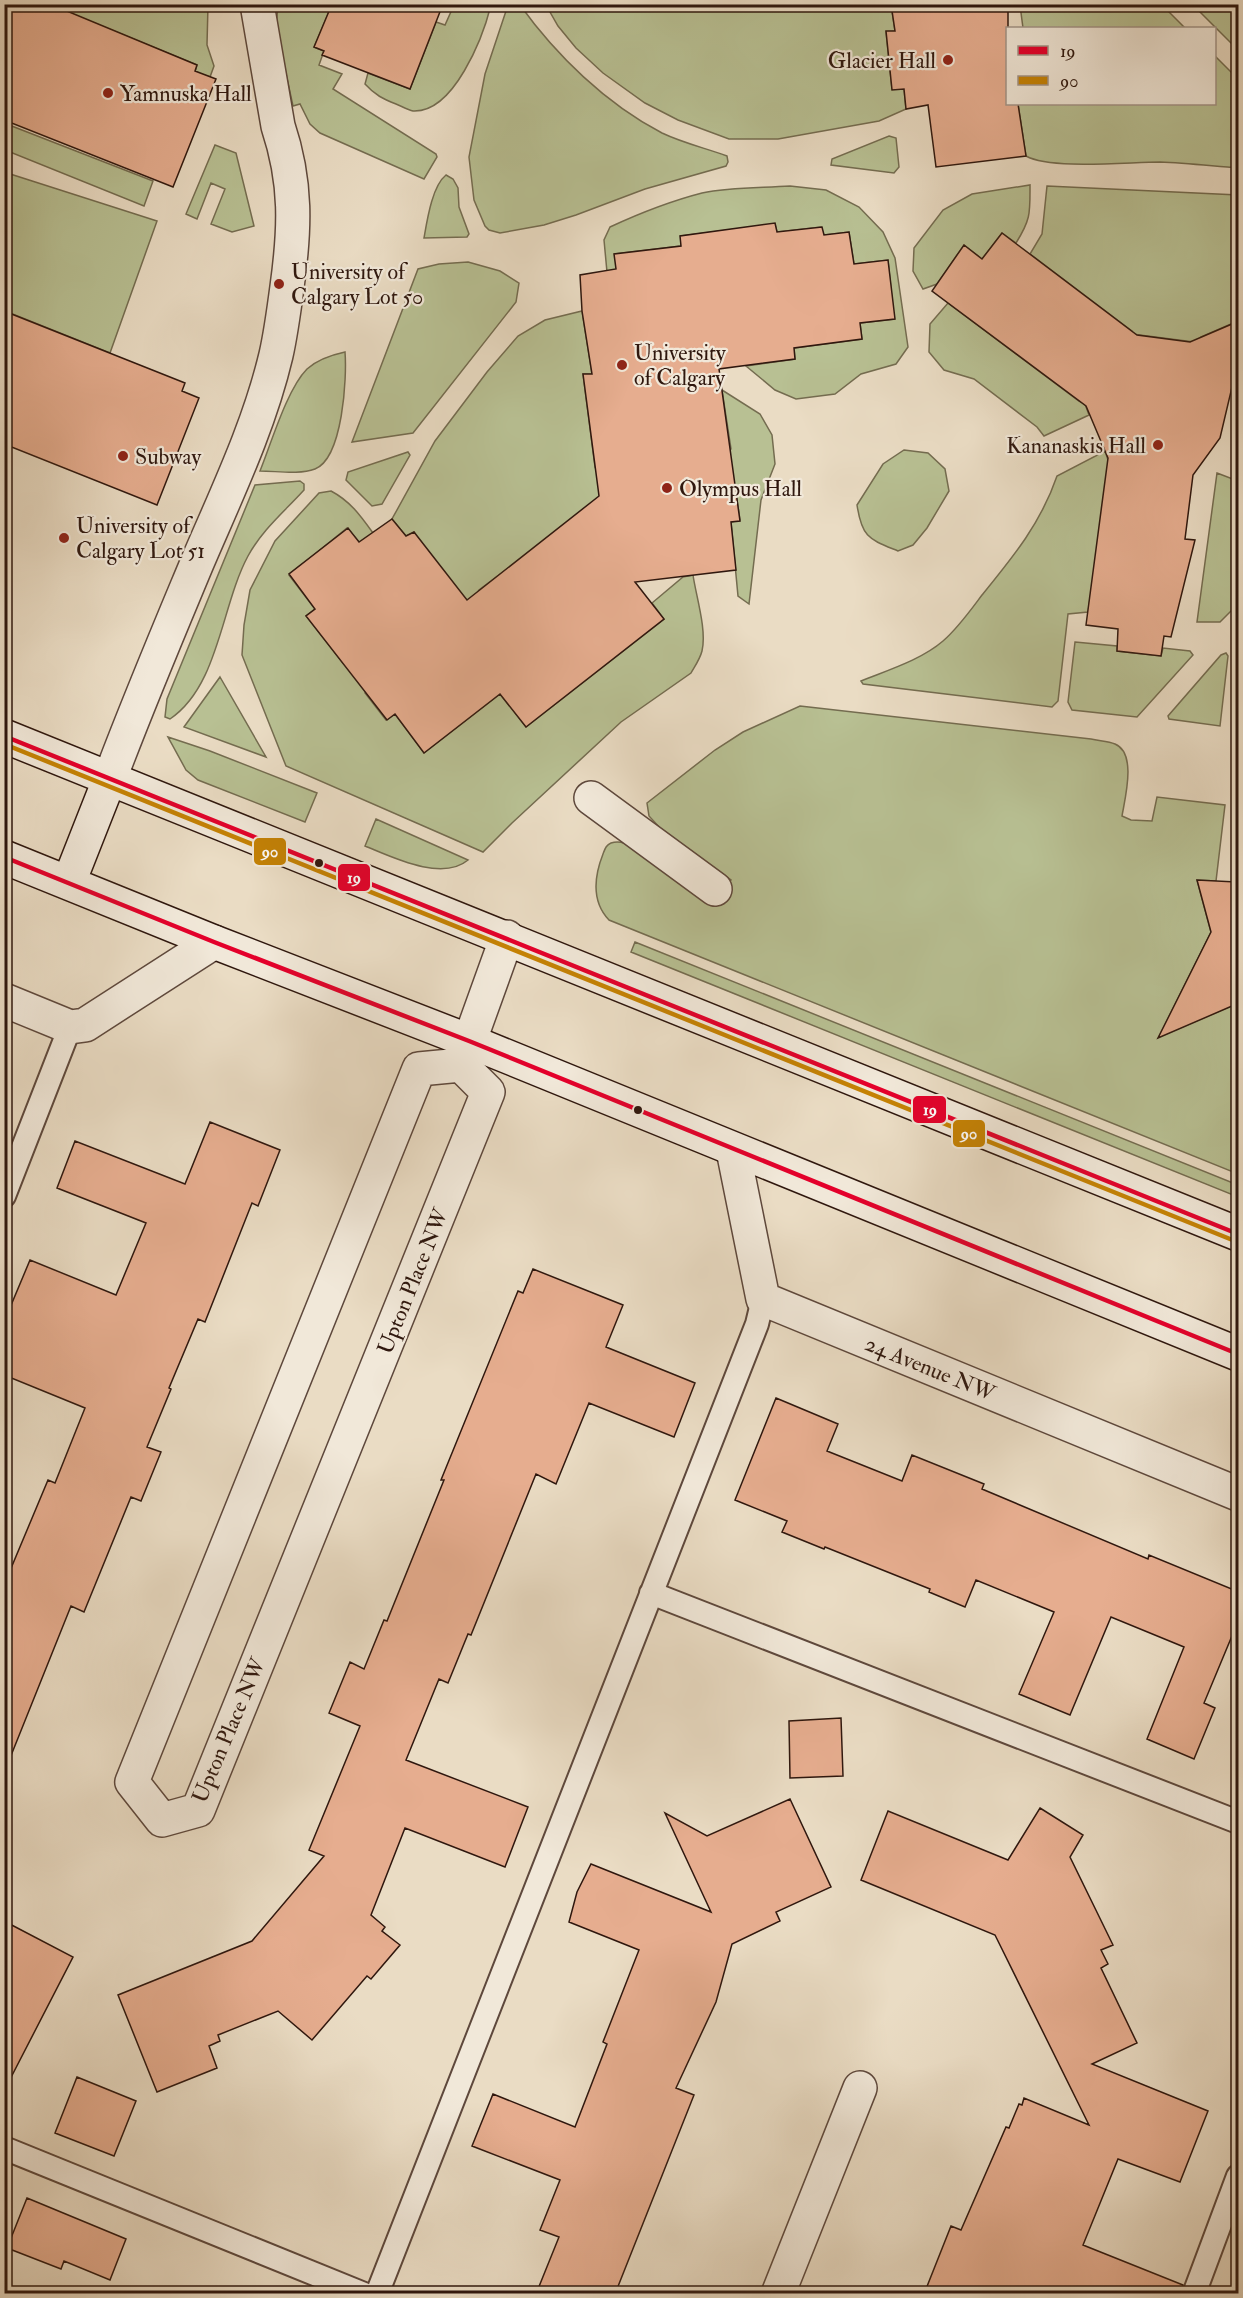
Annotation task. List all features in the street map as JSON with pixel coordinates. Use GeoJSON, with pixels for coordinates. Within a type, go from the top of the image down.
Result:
{"type":"FeatureCollection","features":[{"type":"Feature","properties":{"kind":"street"},"geometry":{"type":"LineString","coordinates":[[69,882],[133,716],[233,479],[260,410],[276,354],[294,240],[292,188],[284,144],[278,126],[257,4]]}},
{"type":"Feature","properties":{"kind":"street"},"geometry":{"type":"LineString","coordinates":[[4,736],[1239,1234]]}},
{"type":"Feature","properties":{"kind":"street"},"geometry":{"type":"LineString","coordinates":[[591,798],[715,890]]}},
{"type":"Feature","properties":{"kind":"street"},"geometry":{"type":"LineString","coordinates":[[4,856],[214,942],[465,1053],[732,1150],[1239,1354]]}},
{"type":"Feature","properties":{"kind":"street"},"geometry":{"type":"LineString","coordinates":[[465,1053],[507,937]]}},
{"type":"Feature","properties":{"kind":"street"},"geometry":{"type":"LineString","coordinates":[[4,1000],[70,1027],[85,1025],[214,942]]}},
{"type":"Feature","properties":{"kind":"street","name":"Upton Place NW"},"geometry":{"type":"LineString","coordinates":[[465,1053],[488,1092],[484,1103],[198,1810],[162,1820],[132,1782],[419,1069],[465,1053]]}},
{"type":"Feature","properties":{"kind":"street"},"geometry":{"type":"LineString","coordinates":[[732,1150],[762,1299]]}},
{"type":"Feature","properties":{"kind":"street","name":"24 Avenue NW"},"geometry":{"type":"LineString","coordinates":[[762,1299],[1239,1494]]}},
{"type":"Feature","properties":{"kind":"street"},"geometry":{"type":"LineString","coordinates":[[778,2294],[860,2088]]}},
{"type":"Feature","properties":{"kind":"lane"},"geometry":{"type":"LineString","coordinates":[[4,1196],[70,1027]]}},
{"type":"Feature","properties":{"kind":"lane"},"geometry":{"type":"LineString","coordinates":[[376,2294],[756,1324],[762,1299]]}},
{"type":"Feature","properties":{"kind":"lane"},"geometry":{"type":"LineString","coordinates":[[651,1593],[1239,1822]]}},
{"type":"Feature","properties":{"kind":"lane"},"geometry":{"type":"LineString","coordinates":[[4,2148],[364,2294]]}},
{"type":"Feature","properties":{"kind":"lane"},"geometry":{"type":"LineString","coordinates":[[1194,2294],[1239,2176]]}},
{"type":"Feature","properties":{"kind":"green space"},"geometry":{"type":"Polygon","coordinates":[[[653,4],[666,10],[668,5],[715,4],[716,11],[751,4],[891,5],[895,31],[886,32],[892,89],[904,89],[906,109],[879,121],[778,139],[729,139],[678,120],[645,103],[603,73],[576,48],[558,26],[546,5],[653,4]]]}},
{"type":"Feature","properties":{"kind":"green space"},"geometry":{"type":"Polygon","coordinates":[[[50,5],[208,5],[207,45],[214,66],[210,77],[195,72],[197,65],[50,5]]]}},
{"type":"Feature","properties":{"kind":"green space"},"geometry":{"type":"Polygon","coordinates":[[[278,5],[332,5],[314,47],[324,51],[319,65],[342,74],[333,89],[436,154],[437,157],[424,179],[320,133],[310,124],[300,104],[293,106],[276,28],[278,5]]]}},
{"type":"Feature","properties":{"kind":"green space"},"geometry":{"type":"Polygon","coordinates":[[[454,5],[491,5],[474,53],[454,87],[441,100],[428,108],[413,111],[383,98],[365,84],[368,73],[410,89],[436,22],[445,25],[454,5]]]}},
{"type":"Feature","properties":{"kind":"green space"},"geometry":{"type":"Polygon","coordinates":[[[508,5],[520,5],[566,60],[621,108],[662,133],[727,156],[726,166],[645,189],[544,225],[500,233],[489,230],[474,200],[469,157],[485,74],[508,5]]]}},
{"type":"Feature","properties":{"kind":"green space"},"geometry":{"type":"Polygon","coordinates":[[[1020,5],[1162,5],[1184,27],[1023,27],[1020,5]]]}},
{"type":"Feature","properties":{"kind":"green space"},"geometry":{"type":"Polygon","coordinates":[[[1193,5],[1238,5],[1238,50],[1216,27],[1193,5]]]}},
{"type":"Feature","properties":{"kind":"green space"},"geometry":{"type":"Polygon","coordinates":[[[1216,57],[1238,79],[1238,168],[1160,162],[1053,163],[1026,156],[1018,105],[1216,105],[1216,57]]]}},
{"type":"Feature","properties":{"kind":"green space"},"geometry":{"type":"Polygon","coordinates":[[[4,123],[153,181],[144,206],[5,150],[4,123]]]}},
{"type":"Feature","properties":{"kind":"green space"},"geometry":{"type":"Polygon","coordinates":[[[889,136],[896,138],[899,167],[894,173],[831,165],[832,159],[889,136]]]}},
{"type":"Feature","properties":{"kind":"green space"},"geometry":{"type":"Polygon","coordinates":[[[215,145],[236,153],[254,226],[232,232],[211,224],[225,189],[211,183],[197,219],[186,214],[215,145]]]}},
{"type":"Feature","properties":{"kind":"green space"},"geometry":{"type":"Polygon","coordinates":[[[4,172],[157,221],[110,353],[5,311],[4,172]]]}},
{"type":"Feature","properties":{"kind":"green space"},"geometry":{"type":"Polygon","coordinates":[[[446,175],[453,179],[458,188],[459,207],[469,234],[467,237],[424,238],[434,195],[446,175]]]}},
{"type":"Feature","properties":{"kind":"green space"},"geometry":{"type":"Polygon","coordinates":[[[1030,185],[1029,216],[1016,243],[1002,233],[982,259],[964,245],[937,284],[923,289],[913,271],[914,248],[943,210],[972,194],[1030,185]]]}},
{"type":"Feature","properties":{"kind":"green space"},"geometry":{"type":"Polygon","coordinates":[[[790,186],[826,190],[859,207],[883,232],[895,258],[908,347],[896,364],[861,374],[835,394],[796,399],[775,390],[746,366],[795,359],[794,348],[862,339],[860,323],[894,319],[888,260],[854,264],[849,232],[824,235],[821,227],[777,232],[775,224],[681,236],[681,246],[615,254],[617,270],[607,272],[604,240],[610,227],[690,196],[723,190],[790,186]]]}},
{"type":"Feature","properties":{"kind":"green space"},"geometry":{"type":"Polygon","coordinates":[[[1047,186],[1238,195],[1238,321],[1201,337],[1202,343],[1132,334],[1132,331],[1030,254],[1042,234],[1047,186]]]}},
{"type":"Feature","properties":{"kind":"green space"},"geometry":{"type":"Polygon","coordinates":[[[468,262],[500,271],[519,283],[516,302],[413,433],[352,442],[418,269],[439,264],[468,262]]]}},
{"type":"Feature","properties":{"kind":"green space"},"geometry":{"type":"Polygon","coordinates":[[[948,303],[1085,404],[1089,415],[1044,436],[1037,427],[974,379],[944,370],[929,352],[930,324],[948,303]]]}},
{"type":"Feature","properties":{"kind":"green space"},"geometry":{"type":"Polygon","coordinates":[[[582,311],[592,374],[583,374],[595,467],[610,501],[527,554],[479,590],[465,614],[414,532],[406,536],[392,519],[435,441],[487,372],[518,336],[545,320],[582,311]]]}},
{"type":"Feature","properties":{"kind":"green space"},"geometry":{"type":"Polygon","coordinates":[[[345,352],[344,397],[341,416],[332,450],[324,462],[315,469],[302,472],[260,471],[286,403],[300,378],[316,363],[345,352]]]}},
{"type":"Feature","properties":{"kind":"green space"},"geometry":{"type":"Polygon","coordinates":[[[722,390],[760,414],[772,435],[775,464],[761,500],[749,604],[738,596],[731,522],[740,520],[735,487],[721,451],[731,449],[722,390]]]}},
{"type":"Feature","properties":{"kind":"green space"},"geometry":{"type":"Polygon","coordinates":[[[904,450],[928,453],[945,469],[949,491],[927,528],[913,545],[898,551],[868,536],[861,524],[857,505],[883,464],[904,450]]]}},
{"type":"Feature","properties":{"kind":"green space"},"geometry":{"type":"Polygon","coordinates":[[[1105,451],[1110,466],[1088,612],[1068,614],[1058,701],[1052,707],[863,684],[861,681],[925,654],[948,636],[1025,539],[1043,509],[1057,476],[1105,451]]]}},
{"type":"Feature","properties":{"kind":"green space"},"geometry":{"type":"Polygon","coordinates":[[[408,452],[410,455],[382,504],[372,506],[346,480],[348,472],[408,452]]]}},
{"type":"Feature","properties":{"kind":"green space"},"geometry":{"type":"Polygon","coordinates":[[[1217,473],[1238,481],[1238,604],[1220,622],[1197,622],[1217,473]]]}},
{"type":"Feature","properties":{"kind":"green space"},"geometry":{"type":"Polygon","coordinates":[[[300,481],[304,484],[304,490],[267,529],[248,556],[231,598],[209,666],[199,687],[186,705],[170,719],[165,717],[167,699],[255,485],[300,481]]]}},
{"type":"Feature","properties":{"kind":"green space"},"geometry":{"type":"Polygon","coordinates":[[[331,491],[359,514],[373,533],[360,543],[347,528],[289,575],[315,609],[306,616],[343,663],[374,687],[365,693],[386,720],[395,714],[424,753],[500,694],[526,727],[664,619],[652,603],[683,577],[693,575],[703,633],[700,657],[691,673],[621,722],[483,852],[286,766],[242,655],[244,625],[250,590],[275,541],[319,493],[331,491]]]}},
{"type":"Feature","properties":{"kind":"green space"},"geometry":{"type":"Polygon","coordinates":[[[1075,642],[1117,646],[1117,651],[1161,656],[1163,648],[1190,651],[1193,655],[1137,717],[1072,710],[1068,702],[1075,642]]]}},
{"type":"Feature","properties":{"kind":"green space"},"geometry":{"type":"Polygon","coordinates":[[[1226,653],[1228,656],[1220,726],[1169,719],[1168,716],[1221,655],[1226,653]]]}},
{"type":"Feature","properties":{"kind":"green space"},"geometry":{"type":"Polygon","coordinates":[[[220,677],[266,757],[184,727],[220,677]]]}},
{"type":"Feature","properties":{"kind":"green space"},"geometry":{"type":"Polygon","coordinates":[[[800,706],[1091,739],[1115,744],[1122,749],[1128,766],[1122,816],[1131,820],[1152,821],[1157,797],[1225,805],[1216,881],[1197,880],[1211,932],[1159,1037],[1238,1003],[1238,1174],[609,920],[599,905],[596,880],[605,849],[614,842],[634,847],[714,906],[731,880],[660,828],[649,816],[647,803],[715,750],[743,732],[800,706]]]}},
{"type":"Feature","properties":{"kind":"green space"},"geometry":{"type":"Polygon","coordinates":[[[168,737],[317,793],[305,822],[198,780],[186,770],[168,737]]]}},
{"type":"Feature","properties":{"kind":"green space"},"geometry":{"type":"Polygon","coordinates":[[[376,819],[468,860],[445,869],[431,868],[403,861],[365,846],[376,819]]]}},
{"type":"Feature","properties":{"kind":"green space"},"geometry":{"type":"Polygon","coordinates":[[[635,942],[1238,1185],[1238,1197],[631,952],[635,942]]]}},
{"type":"Feature","properties":{"kind":"building","name":"Yamnuska Hall"},"geometry":{"type":"Polygon","coordinates":[[[4,4],[50,4],[197,65],[195,71],[216,79],[173,187],[4,120],[4,4]]]}},
{"type":"Feature","properties":{"kind":"building"},"geometry":{"type":"Polygon","coordinates":[[[332,4],[443,4],[410,89],[322,55],[324,51],[314,47],[332,4]]]}},
{"type":"Feature","properties":{"kind":"building","name":"Glacier Hall"},"geometry":{"type":"Polygon","coordinates":[[[891,4],[1008,4],[1006,105],[1018,105],[1026,156],[936,167],[928,105],[906,109],[904,89],[892,90],[886,31],[895,31],[891,4]]]}},
{"type":"Feature","properties":{"kind":"building","name":"Olympus Hall"},"geometry":{"type":"Polygon","coordinates":[[[775,223],[777,232],[822,227],[824,235],[849,232],[854,264],[888,260],[895,319],[860,323],[862,339],[794,348],[795,359],[719,369],[740,521],[731,522],[736,570],[635,582],[664,619],[526,727],[500,694],[424,753],[395,714],[387,720],[306,616],[315,609],[289,574],[348,528],[359,542],[392,519],[406,536],[414,532],[467,600],[599,496],[583,374],[592,374],[582,311],[580,275],[616,269],[614,254],[681,246],[680,236],[775,223]]]}},
{"type":"Feature","properties":{"kind":"building","name":"Kananaskis Hall"},"geometry":{"type":"Polygon","coordinates":[[[1002,233],[1137,335],[1190,342],[1239,321],[1239,388],[1232,387],[1220,438],[1193,475],[1185,539],[1195,540],[1171,637],[1164,636],[1161,656],[1117,651],[1118,629],[1086,625],[1108,458],[1086,406],[932,291],[964,245],[982,259],[1002,233]]]}},
{"type":"Feature","properties":{"kind":"building"},"geometry":{"type":"Polygon","coordinates":[[[4,311],[185,383],[182,391],[199,398],[157,505],[4,444],[4,311]]]}},
{"type":"Feature","properties":{"kind":"building"},"geometry":{"type":"Polygon","coordinates":[[[1239,876],[1239,1003],[1158,1038],[1211,932],[1197,880],[1236,882],[1239,876]]]}},
{"type":"Feature","properties":{"kind":"building"},"geometry":{"type":"Polygon","coordinates":[[[210,1122],[280,1150],[258,1206],[252,1203],[205,1322],[198,1319],[169,1388],[171,1389],[147,1447],[161,1452],[141,1501],[131,1497],[84,1612],[71,1606],[6,1768],[4,1767],[4,1585],[48,1480],[55,1483],[85,1408],[4,1375],[4,1322],[30,1260],[116,1295],[146,1223],[57,1188],[75,1141],[185,1184],[210,1122]]]}},
{"type":"Feature","properties":{"kind":"building"},"geometry":{"type":"Polygon","coordinates":[[[533,1269],[623,1305],[606,1347],[695,1383],[674,1437],[589,1403],[556,1484],[536,1474],[471,1635],[468,1634],[448,1683],[439,1679],[406,1760],[528,1807],[505,1867],[405,1828],[371,1915],[385,1927],[382,1931],[400,1945],[371,1979],[367,1976],[312,2040],[278,2011],[218,2035],[220,2041],[209,2046],[217,2068],[157,2092],[118,1995],[252,1941],[324,1856],[309,1850],[360,1726],[329,1713],[350,1662],[364,1669],[384,1620],[387,1621],[444,1480],[441,1480],[518,1291],[523,1293],[533,1269]]]}},
{"type":"Feature","properties":{"kind":"building"},"geometry":{"type":"Polygon","coordinates":[[[776,1398],[838,1424],[827,1451],[902,1481],[912,1455],[984,1484],[982,1489],[1148,1559],[1149,1555],[1239,1592],[1239,1619],[1204,1703],[1215,1708],[1194,1759],[1147,1739],[1184,1647],[1111,1617],[1070,1715],[1019,1694],[1054,1612],[976,1580],[965,1607],[929,1592],[930,1589],[782,1532],[787,1521],[735,1500],[776,1398]]]}},
{"type":"Feature","properties":{"kind":"building"},"geometry":{"type":"Polygon","coordinates":[[[841,1718],[843,1776],[790,1778],[789,1721],[841,1718]]]}},
{"type":"Feature","properties":{"kind":"building"},"geometry":{"type":"Polygon","coordinates":[[[790,1799],[831,1887],[776,1912],[780,1921],[732,1944],[716,2002],[676,2088],[694,2095],[615,2294],[536,2294],[559,2237],[540,2230],[560,2180],[472,2146],[493,2094],[575,2127],[607,2044],[603,2042],[639,1950],[569,1922],[577,1892],[591,1864],[711,1912],[665,1813],[707,1836],[790,1799]]]}},
{"type":"Feature","properties":{"kind":"building"},"geometry":{"type":"Polygon","coordinates":[[[1040,1808],[1083,1835],[1070,1857],[1113,1945],[1101,1950],[1108,1964],[1101,1968],[1137,2043],[1092,2064],[1208,2111],[1180,2182],[1118,2159],[1083,2245],[1183,2285],[1181,2294],[924,2294],[951,2226],[961,2230],[1006,2127],[1009,2128],[1024,2098],[1089,2125],[995,1935],[861,1880],[888,1811],[1008,1860],[1040,1808]]]}},
{"type":"Feature","properties":{"kind":"building"},"geometry":{"type":"Polygon","coordinates":[[[4,1921],[73,1957],[4,2091],[4,1921]]]}},
{"type":"Feature","properties":{"kind":"building"},"geometry":{"type":"Polygon","coordinates":[[[77,2077],[136,2101],[114,2156],[55,2133],[77,2077]]]}},
{"type":"Feature","properties":{"kind":"building"},"geometry":{"type":"Polygon","coordinates":[[[27,2198],[126,2239],[110,2280],[64,2261],[61,2269],[7,2248],[27,2198]]]}},
{"type":"Feature","properties":{"kind":"transit line","name":"19"},"geometry":{"type":"LineString","coordinates":[[4,736],[1238,1234]]}},
{"type":"Feature","properties":{"kind":"transit line","name":"90"},"geometry":{"type":"LineString","coordinates":[[4,744],[1235,1241]]}},
{"type":"Feature","properties":{"kind":"transit line","name":"19"},"geometry":{"type":"LineString","coordinates":[[4,857],[469,1041],[1238,1354]]}},
{"type":"Feature","properties":{"kind":"place","name":"Glacier Hall"},"geometry":{"type":"Point","coordinates":[948,60]}},
{"type":"Feature","properties":{"kind":"place","name":"Yamnuska Hall"},"geometry":{"type":"Point","coordinates":[108,93]}},
{"type":"Feature","properties":{"kind":"place","name":"University of Calgary Lot 50"},"geometry":{"type":"Point","coordinates":[279,284]}},
{"type":"Feature","properties":{"kind":"place","name":"University of Calgary"},"geometry":{"type":"Point","coordinates":[622,365]}},
{"type":"Feature","properties":{"kind":"place","name":"Kananaskis Hall"},"geometry":{"type":"Point","coordinates":[1158,445]}},
{"type":"Feature","properties":{"kind":"place","name":"Subway"},"geometry":{"type":"Point","coordinates":[123,456]}},
{"type":"Feature","properties":{"kind":"place","name":"Olympus Hall"},"geometry":{"type":"Point","coordinates":[667,488]}},
{"type":"Feature","properties":{"kind":"place","name":"University of Calgary Lot 51"},"geometry":{"type":"Point","coordinates":[64,538]}}]}
